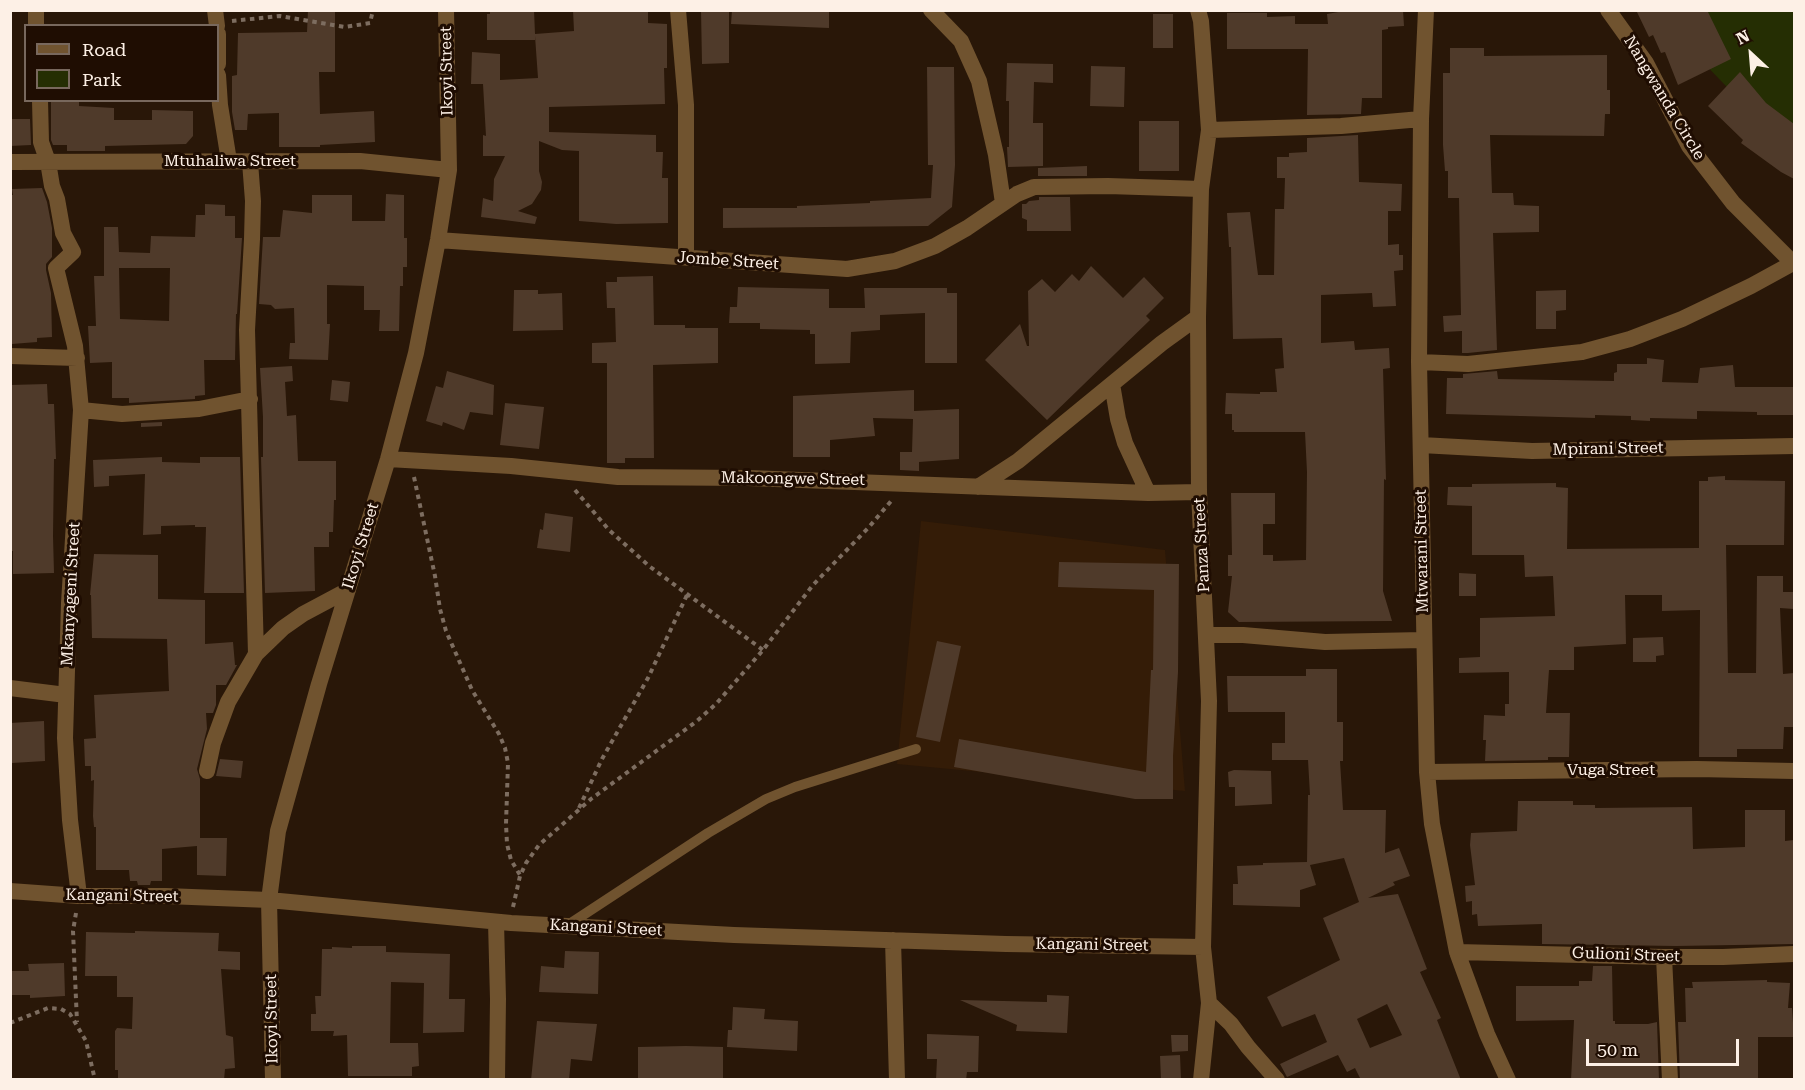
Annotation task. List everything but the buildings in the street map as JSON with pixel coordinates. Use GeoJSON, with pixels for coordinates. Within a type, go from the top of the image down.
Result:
{"type":"FeatureCollection","features":[{"type":"Feature","properties":{"kind":"street","name":"Ikoyi Street"},"geometry":{"type":"LineString","coordinates":[[273,1080],[269,900],[278,831],[319,684],[388,459],[416,353],[449,170],[446,10]]}},
{"type":"Feature","properties":{"kind":"street"},"geometry":{"type":"LineString","coordinates":[[678,10],[686,105],[686,257]]}},
{"type":"Feature","properties":{"kind":"street"},"geometry":{"type":"LineString","coordinates":[[931,10],[961,41],[979,81],[996,155],[1003,203]]}},
{"type":"Feature","properties":{"kind":"street","name":"Panza Street"},"geometry":{"type":"LineString","coordinates":[[1198,10],[1201,21],[1209,130],[1201,189],[1198,317],[1199,492],[1209,701],[1203,947],[1209,1003],[1201,1080]]}},
{"type":"Feature","properties":{"kind":"street","name":"Mtwarani Street"},"geometry":{"type":"LineString","coordinates":[[1426,10],[1421,119],[1419,362],[1427,772],[1432,824],[1457,952],[1487,1034],[1508,1080]]}},
{"type":"Feature","properties":{"kind":"street","name":"Nangwanda Circle"},"geometry":{"type":"LineString","coordinates":[[1608,10],[1646,63],[1689,146],[1732,203],[1794,263]]}},
{"type":"Feature","properties":{"kind":"street"},"geometry":{"type":"LineString","coordinates":[[219,90],[229,161]]}},
{"type":"Feature","properties":{"kind":"street"},"geometry":{"type":"LineString","coordinates":[[40,102],[41,142],[48,162]]}},
{"type":"Feature","properties":{"kind":"street"},"geometry":{"type":"LineString","coordinates":[[1209,130],[1341,126],[1421,119]]}},
{"type":"Feature","properties":{"kind":"street","name":"Mtuhaliwa Street"},"geometry":{"type":"LineString","coordinates":[[10,162],[360,161],[449,170]]}},
{"type":"Feature","properties":{"kind":"street","name":"Mkanyageni Street"},"geometry":{"type":"LineString","coordinates":[[48,162],[63,233],[73,252],[56,268],[77,358],[81,410],[69,603],[65,738],[70,820],[79,897]]}},
{"type":"Feature","properties":{"kind":"street"},"geometry":{"type":"LineString","coordinates":[[250,162],[253,201],[247,330],[256,654]]}},
{"type":"Feature","properties":{"kind":"street","name":"Jombe Street"},"geometry":{"type":"LineString","coordinates":[[438,240],[848,269],[895,261],[935,246],[967,228],[1017,194],[1034,187],[1108,186],[1201,189]]}},
{"type":"Feature","properties":{"kind":"street"},"geometry":{"type":"LineString","coordinates":[[1419,362],[1468,364],[1582,352],[1630,339],[1682,318],[1794,263]]}},
{"type":"Feature","properties":{"kind":"street"},"geometry":{"type":"LineString","coordinates":[[978,487],[1018,461],[1162,343],[1198,317]]}},
{"type":"Feature","properties":{"kind":"street"},"geometry":{"type":"LineString","coordinates":[[10,356],[77,358]]}},
{"type":"Feature","properties":{"kind":"street"},"geometry":{"type":"LineString","coordinates":[[1112,384],[1125,443],[1148,493]]}},
{"type":"Feature","properties":{"kind":"street"},"geometry":{"type":"LineString","coordinates":[[81,410],[122,414],[199,409],[250,399]]}},
{"type":"Feature","properties":{"kind":"street","name":"Mpirani Street"},"geometry":{"type":"LineString","coordinates":[[1421,445],[1532,451],[1794,446]]}},
{"type":"Feature","properties":{"kind":"street","name":"Makoongwe Street"},"geometry":{"type":"LineString","coordinates":[[388,459],[511,466],[618,477],[906,482],[1148,493],[1199,492]]}},
{"type":"Feature","properties":{"kind":"street"},"geometry":{"type":"LineString","coordinates":[[207,771],[213,743],[228,702],[256,654],[283,628],[303,614],[348,590]]}},
{"type":"Feature","properties":{"kind":"street"},"geometry":{"type":"LineString","coordinates":[[1207,635],[1325,642],[1423,640]]}},
{"type":"Feature","properties":{"kind":"street"},"geometry":{"type":"LineString","coordinates":[[10,688],[66,695]]}},
{"type":"Feature","properties":{"kind":"street","name":"Vuga Street"},"geometry":{"type":"LineString","coordinates":[[1427,772],[1697,769],[1794,771]]}},
{"type":"Feature","properties":{"kind":"street","name":"Kangani Street"},"geometry":{"type":"LineString","coordinates":[[10,891],[79,897],[166,896],[269,900],[503,922],[734,935],[1203,947]]}},
{"type":"Feature","properties":{"kind":"street"},"geometry":{"type":"LineString","coordinates":[[497,1080],[498,999],[503,922]]}},
{"type":"Feature","properties":{"kind":"street"},"geometry":{"type":"LineString","coordinates":[[893,940],[897,1080]]}},
{"type":"Feature","properties":{"kind":"street","name":"Gulioni Street"},"geometry":{"type":"LineString","coordinates":[[1457,952],[1664,957],[1794,954]]}},
{"type":"Feature","properties":{"kind":"street"},"geometry":{"type":"LineString","coordinates":[[1664,957],[1670,1080]]}},
{"type":"Feature","properties":{"kind":"street"},"geometry":{"type":"LineString","coordinates":[[1209,1003],[1231,1024],[1277,1080]]}},
{"type":"Feature","properties":{"kind":"lane"},"geometry":{"type":"LineString","coordinates":[[568,925],[708,833],[766,799],[795,787],[916,749]]}},
{"type":"Feature","properties":{"kind":"path"},"geometry":{"type":"LineString","coordinates":[[216,24],[280,16],[345,27],[370,23],[373,10]]}},
{"type":"Feature","properties":{"kind":"path"},"geometry":{"type":"LineString","coordinates":[[410,462],[440,609],[447,631],[472,690],[505,748],[508,763],[507,844],[511,860],[520,876]]}},
{"type":"Feature","properties":{"kind":"path"},"geometry":{"type":"LineString","coordinates":[[559,471],[609,530],[649,567],[763,650]]}},
{"type":"Feature","properties":{"kind":"path"},"geometry":{"type":"LineString","coordinates":[[503,922],[526,863],[540,845],[578,811],[697,722],[716,704],[763,650],[813,585],[869,527],[906,482]]}},
{"type":"Feature","properties":{"kind":"path"},"geometry":{"type":"LineString","coordinates":[[578,811],[602,759],[648,678],[687,595]]}},
{"type":"Feature","properties":{"kind":"path"},"geometry":{"type":"LineString","coordinates":[[77,1023],[73,931],[79,897]]}},
{"type":"Feature","properties":{"kind":"path"},"geometry":{"type":"LineString","coordinates":[[10,1023],[48,1008],[61,1009],[70,1014],[86,1041],[95,1080]]}},
{"type":"Feature","properties":{"kind":"shaded area"},"geometry":{"type":"Polygon","coordinates":[[[921,521],[1165,550],[1185,791],[897,764],[921,521]]]}},
{"type":"Feature","properties":{"kind":"green space"},"geometry":{"type":"Polygon","coordinates":[[[1675,11],[1794,11],[1794,146],[1752,113],[1695,54],[1675,11]]]}}]}
